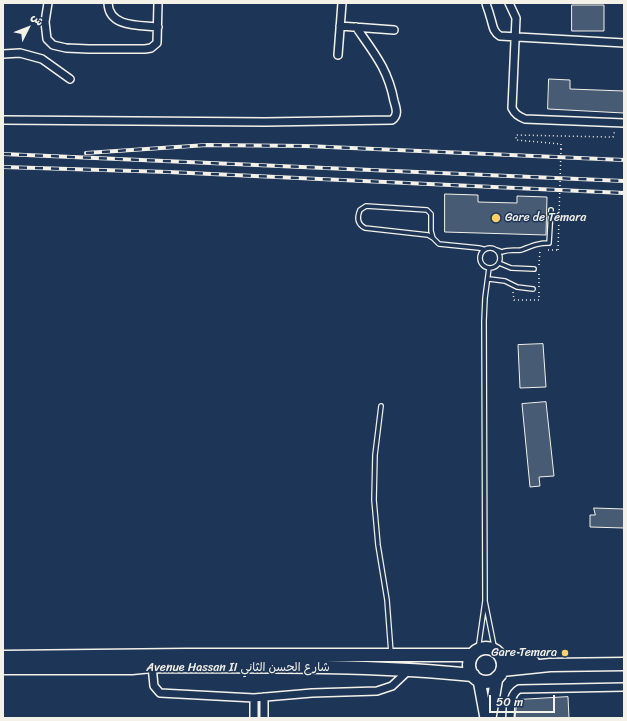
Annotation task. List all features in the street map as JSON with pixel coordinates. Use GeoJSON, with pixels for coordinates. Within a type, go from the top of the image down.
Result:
{"type":"FeatureCollection","features":[{"type":"Feature","properties":{"kind":"main road","name":"Avenue Hassan II شارع الحسن الثاني"},"geometry":{"type":"LineString","coordinates":[[3,657],[391,655],[475,652],[484,648],[490,648],[498,654],[550,665]]}},
{"type":"Feature","properties":{"kind":"main road"},"geometry":{"type":"LineString","coordinates":[[475,652],[469,665],[476,677],[486,718]]}},
{"type":"Feature","properties":{"kind":"main road"},"geometry":{"type":"LineString","coordinates":[[490,718],[499,674],[503,666],[498,654]]}},
{"type":"Feature","properties":{"kind":"main road","name":"Avenue Hassan II شارع الحسن الثاني"},"geometry":{"type":"LineString","coordinates":[[3,668],[132,668],[152,666],[301,667],[409,670],[476,677],[489,681],[499,674],[550,665],[624,664]]}},
{"type":"Feature","properties":{"kind":"street"},"geometry":{"type":"LineString","coordinates":[[48,3],[45,22],[47,39],[53,45],[66,48],[132,50],[151,48],[157,43],[158,3]]}},
{"type":"Feature","properties":{"kind":"street"},"geometry":{"type":"LineString","coordinates":[[104,3],[108,3],[108,10],[114,19],[125,23],[158,27]]}},
{"type":"Feature","properties":{"kind":"street"},"geometry":{"type":"LineString","coordinates":[[338,55],[342,3]]}},
{"type":"Feature","properties":{"kind":"street"},"geometry":{"type":"LineString","coordinates":[[486,3],[494,30],[496,34],[500,36],[624,43]]}},
{"type":"Feature","properties":{"kind":"street"},"geometry":{"type":"LineString","coordinates":[[509,3],[516,18],[512,108],[517,115],[525,119],[624,123]]}},
{"type":"Feature","properties":{"kind":"street"},"geometry":{"type":"LineString","coordinates":[[340,26],[394,30]]}},
{"type":"Feature","properties":{"kind":"street"},"geometry":{"type":"LineString","coordinates":[[3,120],[249,122],[392,120],[396,117],[397,112],[388,77],[384,67],[356,27]]}},
{"type":"Feature","properties":{"kind":"street"},"geometry":{"type":"LineString","coordinates":[[3,54],[20,53],[42,59],[70,79]]}},
{"type":"Feature","properties":{"kind":"street"},"geometry":{"type":"LineString","coordinates":[[152,666],[154,686],[160,693],[254,698],[312,693],[377,691],[392,686],[409,670]]}},
{"type":"Feature","properties":{"kind":"street"},"geometry":{"type":"LineString","coordinates":[[510,718],[512,697],[519,689],[624,687]]}},
{"type":"Feature","properties":{"kind":"street"},"geometry":{"type":"LineString","coordinates":[[264,697],[264,718]]}},
{"type":"Feature","properties":{"kind":"street"},"geometry":{"type":"LineString","coordinates":[[254,698],[254,718]]}},
{"type":"Feature","properties":{"kind":"lane"},"geometry":{"type":"LineString","coordinates":[[433,238],[431,231],[431,214],[427,210],[366,206],[360,210],[358,220],[359,224],[365,228],[428,235],[442,245],[479,248],[483,250]]}},
{"type":"Feature","properties":{"kind":"lane"},"geometry":{"type":"LineString","coordinates":[[497,250],[500,255],[499,263],[494,267],[484,267],[479,258],[480,253],[488,247],[493,248],[502,252],[506,250],[520,250],[538,243],[549,243],[551,210]]}},
{"type":"Feature","properties":{"kind":"lane"},"geometry":{"type":"LineString","coordinates":[[499,263],[511,268],[534,269]]}},
{"type":"Feature","properties":{"kind":"lane"},"geometry":{"type":"LineString","coordinates":[[475,652],[485,601],[484,321],[489,268]]}},
{"type":"Feature","properties":{"kind":"lane"},"geometry":{"type":"LineString","coordinates":[[489,279],[505,280],[513,286],[533,289]]}},
{"type":"Feature","properties":{"kind":"lane"},"geometry":{"type":"LineString","coordinates":[[381,406],[375,455],[374,500],[391,655]]}},
{"type":"Feature","properties":{"kind":"lane"},"geometry":{"type":"LineString","coordinates":[[485,601],[498,654]]}},
{"type":"Feature","properties":{"kind":"path"},"geometry":{"type":"LineString","coordinates":[[513,286],[514,300],[539,300],[540,250],[558,250],[561,149],[561,144],[516,140],[516,135],[609,137]]}},
{"type":"Feature","properties":{"kind":"building"},"geometry":{"type":"Polygon","coordinates":[[[572,5],[604,5],[604,31],[572,31],[572,5]]]}},
{"type":"Feature","properties":{"kind":"building"},"geometry":{"type":"Polygon","coordinates":[[[549,79],[570,80],[570,89],[624,91],[624,113],[548,109],[549,79]]]}},
{"type":"Feature","properties":{"kind":"building","name":"Gare de Témara"},"geometry":{"type":"Polygon","coordinates":[[[445,194],[478,195],[478,202],[517,203],[517,196],[547,197],[546,235],[445,232],[445,194]]]}},
{"type":"Feature","properties":{"kind":"building"},"geometry":{"type":"Polygon","coordinates":[[[543,344],[546,387],[520,388],[518,345],[543,344]]]}},
{"type":"Feature","properties":{"kind":"building"},"geometry":{"type":"Polygon","coordinates":[[[546,402],[554,476],[539,477],[540,486],[530,487],[522,404],[546,402]]]}},
{"type":"Feature","properties":{"kind":"building"},"geometry":{"type":"Polygon","coordinates":[[[594,508],[624,509],[624,528],[590,527],[590,515],[595,515],[594,508]]]}},
{"type":"Feature","properties":{"kind":"building"},"geometry":{"type":"Polygon","coordinates":[[[568,697],[569,718],[515,718],[517,700],[568,697]]]}},
{"type":"Feature","properties":{"kind":"railway"},"geometry":{"type":"LineString","coordinates":[[86,153],[207,145],[306,146],[624,160]]}},
{"type":"Feature","properties":{"kind":"railway"},"geometry":{"type":"LineString","coordinates":[[3,154],[624,181]]}},
{"type":"Feature","properties":{"kind":"railway"},"geometry":{"type":"LineString","coordinates":[[3,167],[168,172],[624,193]]}},
{"type":"Feature","properties":{"kind":"place","name":"Gare de Témara"},"geometry":{"type":"Point","coordinates":[496,218]}},
{"type":"Feature","properties":{"kind":"place","name":"Gare Temara"},"geometry":{"type":"Point","coordinates":[565,653]}}]}
